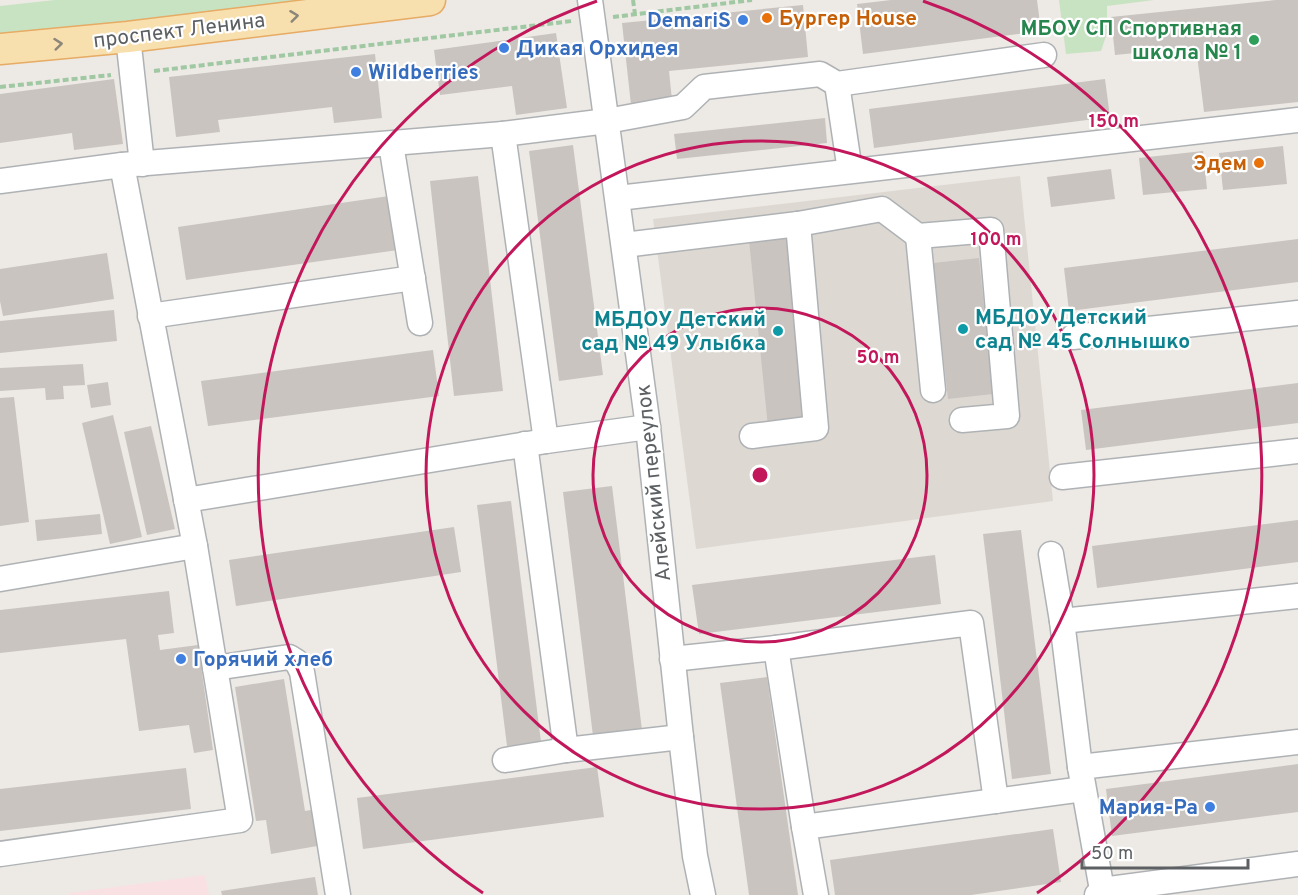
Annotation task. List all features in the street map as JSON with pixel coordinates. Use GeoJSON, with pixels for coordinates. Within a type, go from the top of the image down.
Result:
{"type":"FeatureCollection","features":[{"type":"Feature","properties":{"kind":"main road","name":"проспект Ленина"},"geometry":{"type":"LineString","coordinates":[[0,50],[128,37],[430,0]]}},
{"type":"Feature","properties":{"kind":"street","name":"Алейский переулок"},"geometry":{"type":"LineString","coordinates":[[591,10],[648,427],[681,737],[695,856],[703,895]]}},
{"type":"Feature","properties":{"kind":"street"},"geometry":{"type":"LineString","coordinates":[[0,854],[240,820],[195,546],[150,316],[132,165],[132,73],[128,37]]}},
{"type":"Feature","properties":{"kind":"street"},"geometry":{"type":"LineString","coordinates":[[0,181],[132,165],[503,134],[607,121],[683,107],[704,87],[820,74],[837,84],[1044,55]]}},
{"type":"Feature","properties":{"kind":"street"},"geometry":{"type":"LineString","coordinates":[[837,84],[850,171]]}},
{"type":"Feature","properties":{"kind":"street"},"geometry":{"type":"LineString","coordinates":[[618,198],[1298,120]]}},
{"type":"Feature","properties":{"kind":"street"},"geometry":{"type":"LineString","coordinates":[[503,134],[566,750]]}},
{"type":"Feature","properties":{"kind":"street"},"geometry":{"type":"LineString","coordinates":[[391,144],[420,323]]}},
{"type":"Feature","properties":{"kind":"street"},"geometry":{"type":"LineString","coordinates":[[624,245],[798,224],[882,209],[918,236],[991,230],[1007,416],[962,420]]}},
{"type":"Feature","properties":{"kind":"street"},"geometry":{"type":"LineString","coordinates":[[752,436],[816,428],[798,224]]}},
{"type":"Feature","properties":{"kind":"street"},"geometry":{"type":"LineString","coordinates":[[918,236],[933,390]]}},
{"type":"Feature","properties":{"kind":"street"},"geometry":{"type":"LineString","coordinates":[[150,316],[413,278]]}},
{"type":"Feature","properties":{"kind":"street"},"geometry":{"type":"LineString","coordinates":[[1073,337],[1298,313]]}},
{"type":"Feature","properties":{"kind":"street"},"geometry":{"type":"LineString","coordinates":[[186,500],[535,443],[648,427]]}},
{"type":"Feature","properties":{"kind":"street"},"geometry":{"type":"LineString","coordinates":[[1062,477],[1298,451]]}},
{"type":"Feature","properties":{"kind":"street"},"geometry":{"type":"LineString","coordinates":[[0,579],[195,546]]}},
{"type":"Feature","properties":{"kind":"street"},"geometry":{"type":"LineString","coordinates":[[1051,554],[1062,621],[1081,778],[1100,893],[1298,864]]}},
{"type":"Feature","properties":{"kind":"street"},"geometry":{"type":"LineString","coordinates":[[1062,621],[1298,596]]}},
{"type":"Feature","properties":{"kind":"street"},"geometry":{"type":"LineString","coordinates":[[672,659],[971,623],[996,801]]}},
{"type":"Feature","properties":{"kind":"street"},"geometry":{"type":"LineString","coordinates":[[776,648],[816,895]]}},
{"type":"Feature","properties":{"kind":"street"},"geometry":{"type":"LineString","coordinates":[[215,668],[290,657],[297,662],[302,672],[338,895]]}},
{"type":"Feature","properties":{"kind":"street"},"geometry":{"type":"LineString","coordinates":[[505,760],[566,750],[681,737]]}},
{"type":"Feature","properties":{"kind":"street"},"geometry":{"type":"LineString","coordinates":[[804,827],[996,801],[1081,778],[1298,742]]}},
{"type":"Feature","properties":{"kind":"path"},"geometry":{"type":"LineString","coordinates":[[633,0],[635,14]]}},
{"type":"Feature","properties":{"kind":"path"},"geometry":{"type":"LineString","coordinates":[[0,87],[132,73],[591,10],[635,14],[752,0]]}},
{"type":"Feature","properties":{"kind":"shaded area"},"geometry":{"type":"Polygon","coordinates":[[[1020,176],[1053,501],[696,549],[653,219],[1020,176]]]}},
{"type":"Feature","properties":{"kind":"shaded area"},"geometry":{"type":"Polygon","coordinates":[[[205,875],[209,895],[69,895],[69,893],[205,875]]]}},
{"type":"Feature","properties":{"kind":"green space"},"geometry":{"type":"Polygon","coordinates":[[[55,0],[363,0],[0,40],[0,6],[55,0]]]}},
{"type":"Feature","properties":{"kind":"green space"},"geometry":{"type":"Polygon","coordinates":[[[1059,0],[1154,0],[1107,6],[1107,33],[1101,51],[1066,54],[1059,0]]]}},
{"type":"Feature","properties":{"kind":"building"},"geometry":{"type":"Polygon","coordinates":[[[891,0],[1037,0],[1041,31],[863,54],[857,4],[891,0]]]}},
{"type":"Feature","properties":{"kind":"building"},"geometry":{"type":"Polygon","coordinates":[[[1276,0],[1298,0],[1298,102],[1204,112],[1196,47],[1115,55],[1111,17],[1276,0]]]}},
{"type":"Feature","properties":{"kind":"building"},"geometry":{"type":"Polygon","coordinates":[[[803,5],[808,57],[669,71],[672,100],[631,105],[622,23],[803,5]]]}},
{"type":"Feature","properties":{"kind":"building"},"geometry":{"type":"Polygon","coordinates":[[[556,33],[567,108],[516,115],[512,86],[440,95],[434,50],[556,33]]]}},
{"type":"Feature","properties":{"kind":"building"},"geometry":{"type":"Polygon","coordinates":[[[375,54],[382,118],[334,123],[332,107],[218,120],[220,132],[176,137],[169,77],[375,54]]]}},
{"type":"Feature","properties":{"kind":"building"},"geometry":{"type":"Polygon","coordinates":[[[114,79],[123,144],[74,150],[72,133],[0,143],[0,94],[114,79]]]}},
{"type":"Feature","properties":{"kind":"building"},"geometry":{"type":"Polygon","coordinates":[[[1105,79],[1110,117],[874,148],[869,109],[1105,79]]]}},
{"type":"Feature","properties":{"kind":"building"},"geometry":{"type":"Polygon","coordinates":[[[825,118],[827,143],[677,159],[674,134],[825,118]]]}},
{"type":"Feature","properties":{"kind":"building"},"geometry":{"type":"Polygon","coordinates":[[[573,145],[603,375],[559,381],[529,151],[573,145]]]}},
{"type":"Feature","properties":{"kind":"building"},"geometry":{"type":"Polygon","coordinates":[[[1283,146],[1287,184],[1223,190],[1219,153],[1283,146]]]}},
{"type":"Feature","properties":{"kind":"building"},"geometry":{"type":"Polygon","coordinates":[[[1203,151],[1207,189],[1143,195],[1139,158],[1203,151]]]}},
{"type":"Feature","properties":{"kind":"building"},"geometry":{"type":"Polygon","coordinates":[[[1111,169],[1115,199],[1051,207],[1047,177],[1111,169]]]}},
{"type":"Feature","properties":{"kind":"building"},"geometry":{"type":"Polygon","coordinates":[[[478,176],[503,391],[454,396],[430,181],[478,176]]]}},
{"type":"Feature","properties":{"kind":"building"},"geometry":{"type":"Polygon","coordinates":[[[389,196],[398,250],[186,280],[178,227],[389,196]]]}},
{"type":"Feature","properties":{"kind":"building","name":"МБДОУ Детский сад № 49 Улыбка"},"geometry":{"type":"Polygon","coordinates":[[[788,236],[807,423],[768,427],[749,240],[788,236]]]}},
{"type":"Feature","properties":{"kind":"building"},"geometry":{"type":"Polygon","coordinates":[[[1298,239],[1298,282],[1069,311],[1064,268],[1298,239]]]}},
{"type":"Feature","properties":{"kind":"building"},"geometry":{"type":"Polygon","coordinates":[[[107,253],[114,299],[3,316],[0,301],[0,269],[107,253]]]}},
{"type":"Feature","properties":{"kind":"building","name":"МБДОУ Детский сад № 45 Солнышко"},"geometry":{"type":"Polygon","coordinates":[[[979,258],[993,394],[948,399],[933,263],[979,258]]]}},
{"type":"Feature","properties":{"kind":"building"},"geometry":{"type":"Polygon","coordinates":[[[114,310],[117,341],[0,353],[0,321],[114,310]]]}},
{"type":"Feature","properties":{"kind":"building"},"geometry":{"type":"Polygon","coordinates":[[[433,350],[439,396],[208,426],[201,381],[433,350]]]}},
{"type":"Feature","properties":{"kind":"building"},"geometry":{"type":"Polygon","coordinates":[[[83,364],[85,385],[63,386],[64,399],[46,400],[45,388],[0,391],[0,368],[83,364]]]}},
{"type":"Feature","properties":{"kind":"building"},"geometry":{"type":"Polygon","coordinates":[[[108,382],[111,405],[91,408],[87,385],[108,382]]]}},
{"type":"Feature","properties":{"kind":"building"},"geometry":{"type":"Polygon","coordinates":[[[1298,383],[1298,423],[1086,450],[1081,410],[1298,383]]]}},
{"type":"Feature","properties":{"kind":"building"},"geometry":{"type":"Polygon","coordinates":[[[14,397],[29,522],[0,526],[0,398],[14,397]]]}},
{"type":"Feature","properties":{"kind":"building"},"geometry":{"type":"Polygon","coordinates":[[[113,415],[142,537],[110,544],[82,423],[113,415]]]}},
{"type":"Feature","properties":{"kind":"building"},"geometry":{"type":"Polygon","coordinates":[[[151,426],[175,529],[147,535],[124,432],[151,426]]]}},
{"type":"Feature","properties":{"kind":"building"},"geometry":{"type":"Polygon","coordinates":[[[612,486],[642,730],[593,736],[563,492],[612,486]]]}},
{"type":"Feature","properties":{"kind":"building"},"geometry":{"type":"Polygon","coordinates":[[[511,501],[541,742],[507,746],[477,505],[511,501]]]}},
{"type":"Feature","properties":{"kind":"building"},"geometry":{"type":"Polygon","coordinates":[[[100,514],[102,534],[37,541],[35,520],[100,514]]]}},
{"type":"Feature","properties":{"kind":"building"},"geometry":{"type":"Polygon","coordinates":[[[1298,520],[1298,562],[1097,588],[1092,546],[1298,520]]]}},
{"type":"Feature","properties":{"kind":"building"},"geometry":{"type":"Polygon","coordinates":[[[454,527],[461,572],[236,606],[229,560],[454,527]]]}},
{"type":"Feature","properties":{"kind":"building"},"geometry":{"type":"Polygon","coordinates":[[[1021,530],[1051,774],[1012,779],[983,534],[1021,530]]]}},
{"type":"Feature","properties":{"kind":"building"},"geometry":{"type":"Polygon","coordinates":[[[935,555],[941,604],[699,634],[692,585],[935,555]]]}},
{"type":"Feature","properties":{"kind":"building"},"geometry":{"type":"Polygon","coordinates":[[[169,591],[174,633],[158,635],[160,650],[198,645],[213,750],[194,753],[189,725],[139,731],[126,639],[0,653],[0,610],[169,591]]]}},
{"type":"Feature","properties":{"kind":"building"},"geometry":{"type":"Polygon","coordinates":[[[767,677],[798,895],[749,895],[720,683],[767,677]]]}},
{"type":"Feature","properties":{"kind":"building"},"geometry":{"type":"Polygon","coordinates":[[[284,679],[305,811],[317,809],[323,845],[271,854],[266,820],[256,821],[235,687],[284,679]]]}},
{"type":"Feature","properties":{"kind":"building"},"geometry":{"type":"Polygon","coordinates":[[[1298,764],[1298,812],[1112,836],[1106,789],[1298,764]]]}},
{"type":"Feature","properties":{"kind":"building"},"geometry":{"type":"Polygon","coordinates":[[[597,767],[604,817],[363,849],[357,798],[597,767]]]}},
{"type":"Feature","properties":{"kind":"building"},"geometry":{"type":"Polygon","coordinates":[[[186,768],[191,809],[0,831],[0,789],[186,768]]]}},
{"type":"Feature","properties":{"kind":"building"},"geometry":{"type":"Polygon","coordinates":[[[1053,829],[1061,882],[971,895],[835,895],[830,860],[1053,829]]]}},
{"type":"Feature","properties":{"kind":"building"},"geometry":{"type":"Polygon","coordinates":[[[315,877],[318,895],[222,895],[221,891],[315,877]]]}},
{"type":"Feature","properties":{"kind":"place","name":"Бургер House"},"geometry":{"type":"Point","coordinates":[767,18]}},
{"type":"Feature","properties":{"kind":"place","name":"DemariS"},"geometry":{"type":"Point","coordinates":[743,20]}},
{"type":"Feature","properties":{"kind":"place","name":"МБОУ СП Спортивная школа № 1"},"geometry":{"type":"Point","coordinates":[1254,40]}},
{"type":"Feature","properties":{"kind":"place","name":"Дикая Орхидея"},"geometry":{"type":"Point","coordinates":[504,48]}},
{"type":"Feature","properties":{"kind":"place","name":"Wildberries"},"geometry":{"type":"Point","coordinates":[356,72]}},
{"type":"Feature","properties":{"kind":"place","name":"Эдем"},"geometry":{"type":"Point","coordinates":[1259,163]}},
{"type":"Feature","properties":{"kind":"place","name":"МБДОУ Детский сад № 45 Солнышко"},"geometry":{"type":"Point","coordinates":[963,329]}},
{"type":"Feature","properties":{"kind":"place","name":"МБДОУ Детский сад № 49 Улыбка"},"geometry":{"type":"Point","coordinates":[778,331]}},
{"type":"Feature","properties":{"kind":"place","name":"Горячий хлеб"},"geometry":{"type":"Point","coordinates":[181,659]}},
{"type":"Feature","properties":{"kind":"place","name":"Мария-Ра"},"geometry":{"type":"Point","coordinates":[1210,807]}}]}
